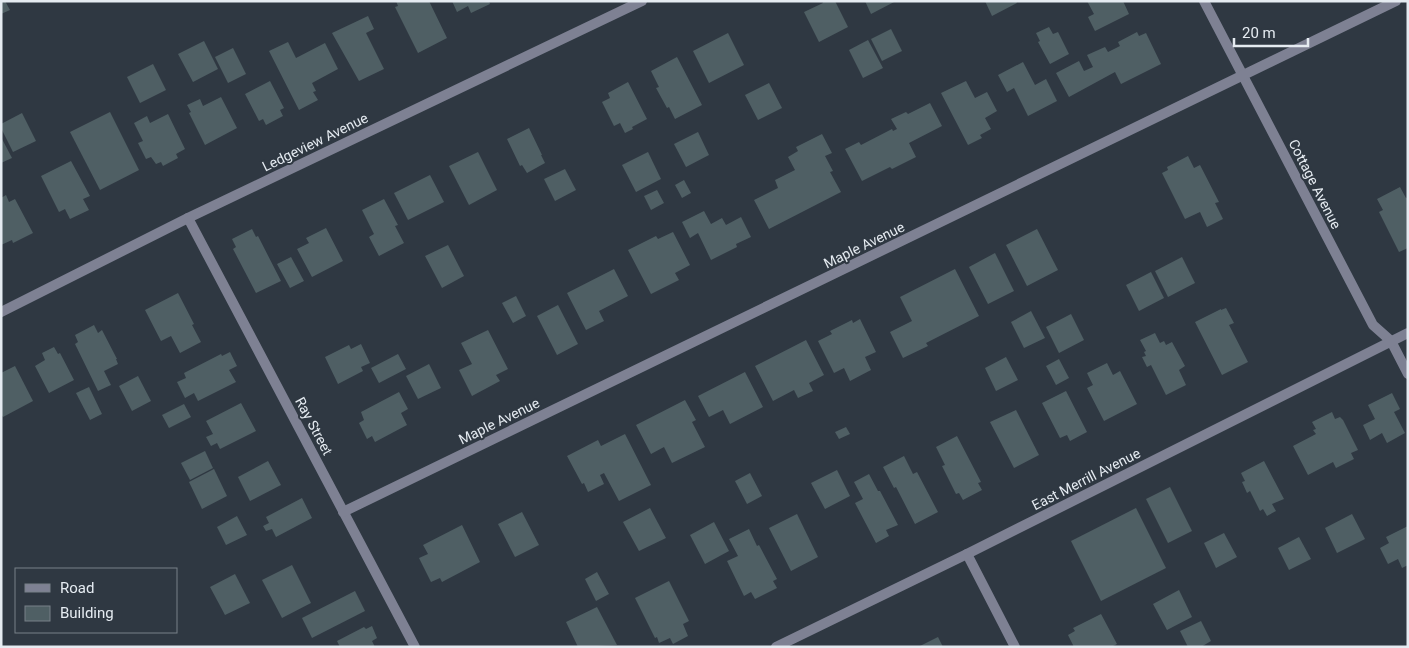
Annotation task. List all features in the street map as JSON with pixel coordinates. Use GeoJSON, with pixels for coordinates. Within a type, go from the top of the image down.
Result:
{"type":"FeatureCollection","features":[{"type":"Feature","properties":{"kind":"street","name":"Ledgeview Avenue"},"geometry":{"type":"LineString","coordinates":[[1,312],[188,218],[642,1]]}},
{"type":"Feature","properties":{"kind":"street","name":"Cottage Avenue"},"geometry":{"type":"LineString","coordinates":[[1204,1],[1373,326],[1391,341],[1408,374]]}},
{"type":"Feature","properties":{"kind":"street","name":"Maple Avenue"},"geometry":{"type":"LineString","coordinates":[[343,512],[1396,1]]}},
{"type":"Feature","properties":{"kind":"street","name":"Ray Street"},"geometry":{"type":"LineString","coordinates":[[188,218],[415,647]]}},
{"type":"Feature","properties":{"kind":"street","name":"East Merrill Avenue"},"geometry":{"type":"LineString","coordinates":[[776,647],[1408,333]]}},
{"type":"Feature","properties":{"kind":"street"},"geometry":{"type":"LineString","coordinates":[[966,554],[1015,647]]}},
{"type":"Feature","properties":{"kind":"building"},"geometry":{"type":"Polygon","coordinates":[[[1,1],[5,1],[10,10],[1,14],[1,1]]]}},
{"type":"Feature","properties":{"kind":"building"},"geometry":{"type":"Polygon","coordinates":[[[396,1],[429,1],[447,38],[418,53],[395,7],[398,6],[396,1]]]}},
{"type":"Feature","properties":{"kind":"building"},"geometry":{"type":"Polygon","coordinates":[[[452,1],[489,1],[490,4],[471,13],[468,6],[457,12],[452,1]]]}},
{"type":"Feature","properties":{"kind":"building"},"geometry":{"type":"Polygon","coordinates":[[[822,1],[835,1],[848,27],[819,42],[804,12],[823,3],[822,1]]]}},
{"type":"Feature","properties":{"kind":"building"},"geometry":{"type":"Polygon","coordinates":[[[865,1],[896,1],[871,14],[865,1]]]}},
{"type":"Feature","properties":{"kind":"building"},"geometry":{"type":"Polygon","coordinates":[[[985,1],[1016,1],[1017,3],[992,16],[985,1]]]}},
{"type":"Feature","properties":{"kind":"building"},"geometry":{"type":"Polygon","coordinates":[[[1087,1],[1123,1],[1129,14],[1095,31],[1088,17],[1094,14],[1087,1]]]}},
{"type":"Feature","properties":{"kind":"building"},"geometry":{"type":"Polygon","coordinates":[[[368,16],[374,29],[366,33],[384,69],[359,81],[332,33],[368,16]]]}},
{"type":"Feature","properties":{"kind":"building"},"geometry":{"type":"Polygon","coordinates":[[[1049,27],[1053,34],[1058,32],[1069,54],[1050,64],[1038,42],[1040,41],[1036,33],[1049,27]]]}},
{"type":"Feature","properties":{"kind":"building"},"geometry":{"type":"Polygon","coordinates":[[[891,29],[902,51],[882,61],[871,39],[891,29]]]}},
{"type":"Feature","properties":{"kind":"building"},"geometry":{"type":"Polygon","coordinates":[[[1137,32],[1139,36],[1146,33],[1161,64],[1121,84],[1115,72],[1069,97],[1056,73],[1079,61],[1084,71],[1093,67],[1087,55],[1105,47],[1108,52],[1120,46],[1118,42],[1137,32]]]}},
{"type":"Feature","properties":{"kind":"building"},"geometry":{"type":"Polygon","coordinates":[[[728,33],[744,65],[709,83],[693,51],[728,33]]]}},
{"type":"Feature","properties":{"kind":"building"},"geometry":{"type":"Polygon","coordinates":[[[868,40],[883,68],[863,78],[849,50],[868,40]]]}},
{"type":"Feature","properties":{"kind":"building"},"geometry":{"type":"Polygon","coordinates":[[[204,41],[218,69],[193,82],[178,54],[204,41]]]}},
{"type":"Feature","properties":{"kind":"building"},"geometry":{"type":"Polygon","coordinates":[[[288,42],[296,58],[325,43],[338,69],[312,83],[316,91],[313,92],[318,100],[299,110],[269,51],[288,42]]]}},
{"type":"Feature","properties":{"kind":"building"},"geometry":{"type":"Polygon","coordinates":[[[233,48],[246,74],[228,83],[215,57],[233,48]]]}},
{"type":"Feature","properties":{"kind":"building"},"geometry":{"type":"Polygon","coordinates":[[[677,57],[702,105],[675,119],[656,88],[659,87],[651,71],[677,57]]]}},
{"type":"Feature","properties":{"kind":"building"},"geometry":{"type":"Polygon","coordinates":[[[1023,62],[1035,85],[1046,79],[1057,101],[1028,116],[1014,88],[1007,92],[998,75],[1023,62]]]}},
{"type":"Feature","properties":{"kind":"building"},"geometry":{"type":"Polygon","coordinates":[[[153,64],[166,90],[140,103],[127,77],[153,64]]]}},
{"type":"Feature","properties":{"kind":"building"},"geometry":{"type":"Polygon","coordinates":[[[270,81],[284,108],[280,110],[283,116],[266,125],[263,119],[259,121],[245,94],[270,81]]]}},
{"type":"Feature","properties":{"kind":"building"},"geometry":{"type":"Polygon","coordinates":[[[966,81],[975,98],[987,92],[997,111],[985,118],[991,129],[980,135],[982,138],[968,145],[941,93],[966,81]]]}},
{"type":"Feature","properties":{"kind":"building"},"geometry":{"type":"Polygon","coordinates":[[[628,82],[647,119],[625,133],[620,123],[614,126],[602,102],[610,98],[608,93],[628,82]]]}},
{"type":"Feature","properties":{"kind":"building"},"geometry":{"type":"Polygon","coordinates":[[[769,83],[782,108],[758,120],[745,95],[769,83]]]}},
{"type":"Feature","properties":{"kind":"building"},"geometry":{"type":"Polygon","coordinates":[[[221,97],[237,128],[205,145],[187,105],[200,99],[203,106],[221,97]]]}},
{"type":"Feature","properties":{"kind":"building"},"geometry":{"type":"Polygon","coordinates":[[[930,103],[942,126],[909,143],[916,157],[862,181],[845,149],[859,142],[861,145],[892,129],[893,131],[897,129],[891,119],[906,112],[908,114],[930,103]]]}},
{"type":"Feature","properties":{"kind":"building"},"geometry":{"type":"Polygon","coordinates":[[[110,112],[139,170],[100,190],[70,132],[110,112]]]}},
{"type":"Feature","properties":{"kind":"building"},"geometry":{"type":"Polygon","coordinates":[[[22,113],[36,141],[13,152],[1,128],[1,124],[22,113]]]}},
{"type":"Feature","properties":{"kind":"building"},"geometry":{"type":"Polygon","coordinates":[[[168,114],[185,149],[176,154],[178,158],[163,166],[161,162],[156,164],[151,157],[146,159],[138,143],[143,141],[134,123],[147,116],[150,123],[168,114]]]}},
{"type":"Feature","properties":{"kind":"building"},"geometry":{"type":"Polygon","coordinates":[[[529,128],[545,163],[527,173],[522,165],[520,166],[507,139],[529,128]]]}},
{"type":"Feature","properties":{"kind":"building"},"geometry":{"type":"Polygon","coordinates":[[[698,132],[709,155],[686,167],[674,144],[698,132]]]}},
{"type":"Feature","properties":{"kind":"building"},"geometry":{"type":"Polygon","coordinates":[[[822,134],[832,153],[825,156],[833,171],[830,172],[841,192],[769,229],[754,200],[778,188],[775,180],[795,170],[788,157],[798,151],[796,147],[822,134]]]}},
{"type":"Feature","properties":{"kind":"building"},"geometry":{"type":"Polygon","coordinates":[[[1,137],[12,158],[1,163],[1,137]]]}},
{"type":"Feature","properties":{"kind":"building"},"geometry":{"type":"Polygon","coordinates":[[[478,152],[497,190],[469,205],[449,166],[478,152]]]}},
{"type":"Feature","properties":{"kind":"building"},"geometry":{"type":"Polygon","coordinates":[[[648,152],[661,179],[636,192],[622,165],[648,152]]]}},
{"type":"Feature","properties":{"kind":"building"},"geometry":{"type":"Polygon","coordinates":[[[1188,156],[1194,168],[1200,165],[1219,202],[1215,203],[1223,219],[1207,227],[1200,212],[1185,219],[1162,173],[1168,170],[1167,167],[1188,156]]]}},
{"type":"Feature","properties":{"kind":"building"},"geometry":{"type":"Polygon","coordinates":[[[71,161],[90,196],[83,199],[89,210],[70,219],[65,209],[59,212],[41,176],[71,161]]]}},
{"type":"Feature","properties":{"kind":"building"},"geometry":{"type":"Polygon","coordinates":[[[565,169],[576,190],[555,201],[544,179],[565,169]]]}},
{"type":"Feature","properties":{"kind":"building"},"geometry":{"type":"Polygon","coordinates":[[[430,175],[444,202],[408,220],[394,193],[430,175]]]}},
{"type":"Feature","properties":{"kind":"building"},"geometry":{"type":"Polygon","coordinates":[[[684,180],[691,193],[682,198],[675,185],[684,180]]]}},
{"type":"Feature","properties":{"kind":"building"},"geometry":{"type":"Polygon","coordinates":[[[1400,187],[1406,198],[1408,197],[1408,248],[1399,252],[1379,212],[1383,210],[1377,199],[1400,187]]]}},
{"type":"Feature","properties":{"kind":"building"},"geometry":{"type":"Polygon","coordinates":[[[657,190],[664,203],[651,210],[644,196],[657,190]]]}},
{"type":"Feature","properties":{"kind":"building"},"geometry":{"type":"Polygon","coordinates":[[[6,195],[9,202],[15,199],[33,233],[13,243],[12,240],[1,245],[1,198],[6,195]]]}},
{"type":"Feature","properties":{"kind":"building"},"geometry":{"type":"Polygon","coordinates":[[[384,199],[398,225],[395,226],[404,243],[379,256],[369,237],[374,234],[362,210],[384,199]]]}},
{"type":"Feature","properties":{"kind":"building"},"geometry":{"type":"Polygon","coordinates":[[[704,211],[711,224],[722,218],[726,225],[741,217],[751,237],[736,244],[737,247],[711,260],[698,233],[690,238],[682,222],[704,211]]]}},
{"type":"Feature","properties":{"kind":"building"},"geometry":{"type":"Polygon","coordinates":[[[326,228],[343,261],[312,277],[297,249],[309,243],[306,238],[326,228]]]}},
{"type":"Feature","properties":{"kind":"building"},"geometry":{"type":"Polygon","coordinates":[[[252,229],[256,237],[258,236],[281,281],[256,293],[233,249],[236,247],[232,239],[252,229]]]}},
{"type":"Feature","properties":{"kind":"building"},"geometry":{"type":"Polygon","coordinates":[[[1037,229],[1058,270],[1027,286],[1006,245],[1037,229]]]}},
{"type":"Feature","properties":{"kind":"building"},"geometry":{"type":"Polygon","coordinates":[[[673,232],[690,265],[675,273],[679,280],[651,294],[628,250],[656,236],[658,239],[673,232]]]}},
{"type":"Feature","properties":{"kind":"building"},"geometry":{"type":"Polygon","coordinates":[[[448,245],[464,276],[442,288],[425,256],[448,245]]]}},
{"type":"Feature","properties":{"kind":"building"},"geometry":{"type":"Polygon","coordinates":[[[995,253],[1014,291],[988,304],[969,267],[995,253]]]}},
{"type":"Feature","properties":{"kind":"building"},"geometry":{"type":"Polygon","coordinates":[[[291,257],[304,281],[290,288],[277,264],[291,257]]]}},
{"type":"Feature","properties":{"kind":"building"},"geometry":{"type":"Polygon","coordinates":[[[1182,257],[1195,283],[1168,297],[1155,271],[1182,257]]]}},
{"type":"Feature","properties":{"kind":"building"},"geometry":{"type":"Polygon","coordinates":[[[614,269],[628,296],[599,311],[604,321],[586,330],[567,293],[614,269]]]}},
{"type":"Feature","properties":{"kind":"building"},"geometry":{"type":"Polygon","coordinates":[[[955,269],[979,316],[926,343],[928,346],[903,358],[890,332],[912,321],[900,297],[955,269]]]}},
{"type":"Feature","properties":{"kind":"building"},"geometry":{"type":"Polygon","coordinates":[[[1151,272],[1164,298],[1139,311],[1126,285],[1151,272]]]}},
{"type":"Feature","properties":{"kind":"building"},"geometry":{"type":"Polygon","coordinates":[[[178,293],[201,342],[180,353],[171,336],[161,341],[145,310],[178,293]]]}},
{"type":"Feature","properties":{"kind":"building"},"geometry":{"type":"Polygon","coordinates":[[[516,296],[526,316],[513,323],[502,303],[516,296]]]}},
{"type":"Feature","properties":{"kind":"building"},"geometry":{"type":"Polygon","coordinates":[[[558,305],[578,344],[557,355],[537,316],[558,305]]]}},
{"type":"Feature","properties":{"kind":"building"},"geometry":{"type":"Polygon","coordinates":[[[1226,308],[1234,323],[1229,325],[1248,362],[1222,375],[1195,322],[1226,308]]]}},
{"type":"Feature","properties":{"kind":"building"},"geometry":{"type":"Polygon","coordinates":[[[1031,311],[1045,338],[1024,348],[1011,322],[1031,311]]]}},
{"type":"Feature","properties":{"kind":"building"},"geometry":{"type":"Polygon","coordinates":[[[1071,314],[1084,340],[1059,353],[1046,327],[1071,314]]]}},
{"type":"Feature","properties":{"kind":"building"},"geometry":{"type":"Polygon","coordinates":[[[860,319],[876,352],[865,357],[871,370],[850,381],[844,368],[834,373],[818,341],[832,334],[830,331],[852,320],[853,323],[860,319]]]}},
{"type":"Feature","properties":{"kind":"building"},"geometry":{"type":"Polygon","coordinates":[[[94,325],[98,333],[102,330],[118,364],[104,371],[111,385],[98,391],[75,344],[78,342],[75,335],[94,325]]]}},
{"type":"Feature","properties":{"kind":"building"},"geometry":{"type":"Polygon","coordinates":[[[488,330],[508,369],[496,375],[500,381],[472,396],[459,370],[472,364],[461,343],[488,330]]]}},
{"type":"Feature","properties":{"kind":"building"},"geometry":{"type":"Polygon","coordinates":[[[1155,333],[1160,343],[1164,341],[1166,345],[1172,342],[1185,366],[1179,370],[1186,385],[1166,395],[1151,365],[1147,367],[1142,357],[1146,356],[1144,352],[1146,351],[1140,340],[1155,333]]]}},
{"type":"Feature","properties":{"kind":"building"},"geometry":{"type":"Polygon","coordinates":[[[806,340],[824,375],[809,383],[813,391],[798,398],[794,390],[773,401],[755,366],[806,340]]]}},
{"type":"Feature","properties":{"kind":"building"},"geometry":{"type":"Polygon","coordinates":[[[361,344],[370,363],[361,367],[363,371],[338,384],[325,357],[349,345],[351,349],[361,344]]]}},
{"type":"Feature","properties":{"kind":"building"},"geometry":{"type":"Polygon","coordinates":[[[54,347],[58,354],[60,353],[74,380],[49,393],[35,366],[45,360],[42,353],[54,347]]]}},
{"type":"Feature","properties":{"kind":"building"},"geometry":{"type":"Polygon","coordinates":[[[230,352],[237,366],[229,370],[236,382],[198,401],[194,393],[185,398],[177,382],[186,378],[184,373],[221,354],[222,356],[230,352]]]}},
{"type":"Feature","properties":{"kind":"building"},"geometry":{"type":"Polygon","coordinates":[[[398,354],[406,369],[379,383],[371,368],[398,354]]]}},
{"type":"Feature","properties":{"kind":"building"},"geometry":{"type":"Polygon","coordinates":[[[1006,357],[1018,380],[996,391],[985,368],[1006,357]]]}},
{"type":"Feature","properties":{"kind":"building"},"geometry":{"type":"Polygon","coordinates":[[[1059,359],[1069,378],[1056,385],[1046,366],[1059,359]]]}},
{"type":"Feature","properties":{"kind":"building"},"geometry":{"type":"Polygon","coordinates":[[[1107,363],[1113,375],[1120,371],[1137,404],[1104,421],[1087,388],[1093,385],[1087,373],[1107,363]]]}},
{"type":"Feature","properties":{"kind":"building"},"geometry":{"type":"Polygon","coordinates":[[[429,364],[441,388],[418,399],[406,376],[429,364]]]}},
{"type":"Feature","properties":{"kind":"building"},"geometry":{"type":"Polygon","coordinates":[[[15,366],[33,401],[3,417],[1,414],[1,373],[15,366]]]}},
{"type":"Feature","properties":{"kind":"building"},"geometry":{"type":"Polygon","coordinates":[[[745,372],[763,407],[730,424],[723,410],[709,417],[698,396],[745,372]]]}},
{"type":"Feature","properties":{"kind":"building"},"geometry":{"type":"Polygon","coordinates":[[[138,376],[151,401],[132,411],[119,386],[138,376]]]}},
{"type":"Feature","properties":{"kind":"building"},"geometry":{"type":"Polygon","coordinates":[[[89,387],[102,414],[90,420],[76,393],[89,387]]]}},
{"type":"Feature","properties":{"kind":"building"},"geometry":{"type":"Polygon","coordinates":[[[1066,391],[1087,432],[1070,441],[1067,435],[1060,438],[1042,403],[1066,391]]]}},
{"type":"Feature","properties":{"kind":"building"},"geometry":{"type":"Polygon","coordinates":[[[399,392],[408,409],[401,413],[407,425],[375,442],[372,436],[367,439],[359,423],[364,420],[361,412],[399,392]]]}},
{"type":"Feature","properties":{"kind":"building"},"geometry":{"type":"Polygon","coordinates":[[[1392,393],[1400,409],[1394,412],[1405,433],[1387,443],[1382,433],[1370,440],[1363,425],[1375,419],[1368,405],[1392,393]]]}},
{"type":"Feature","properties":{"kind":"building"},"geometry":{"type":"Polygon","coordinates":[[[685,400],[696,420],[692,422],[705,447],[672,463],[664,447],[651,454],[636,425],[685,400]]]}},
{"type":"Feature","properties":{"kind":"building"},"geometry":{"type":"Polygon","coordinates":[[[241,403],[256,431],[220,449],[217,443],[211,446],[206,437],[213,434],[206,421],[241,403]]]}},
{"type":"Feature","properties":{"kind":"building"},"geometry":{"type":"Polygon","coordinates":[[[184,404],[191,417],[169,428],[162,415],[184,404]]]}},
{"type":"Feature","properties":{"kind":"building"},"geometry":{"type":"Polygon","coordinates":[[[1016,410],[1039,455],[1014,468],[990,422],[1016,410]]]}},
{"type":"Feature","properties":{"kind":"building"},"geometry":{"type":"Polygon","coordinates":[[[1332,412],[1335,419],[1340,417],[1343,420],[1358,450],[1351,453],[1354,459],[1336,468],[1333,462],[1308,475],[1293,446],[1316,434],[1313,430],[1316,429],[1312,422],[1332,412]]]}},
{"type":"Feature","properties":{"kind":"building"},"geometry":{"type":"Polygon","coordinates":[[[846,427],[850,434],[839,439],[835,432],[846,427]]]}},
{"type":"Feature","properties":{"kind":"building"},"geometry":{"type":"Polygon","coordinates":[[[625,434],[651,485],[619,501],[604,473],[600,475],[604,484],[588,492],[567,456],[598,440],[601,446],[625,434]]]}},
{"type":"Feature","properties":{"kind":"building"},"geometry":{"type":"Polygon","coordinates":[[[957,436],[981,482],[978,483],[982,490],[963,500],[959,493],[956,494],[942,466],[945,465],[936,447],[957,436]]]}},
{"type":"Feature","properties":{"kind":"building"},"geometry":{"type":"Polygon","coordinates":[[[205,451],[213,468],[190,480],[181,463],[205,451]]]}},
{"type":"Feature","properties":{"kind":"building"},"geometry":{"type":"Polygon","coordinates":[[[904,456],[913,474],[917,472],[938,512],[915,524],[896,487],[894,488],[883,467],[904,456]]]}},
{"type":"Feature","properties":{"kind":"building"},"geometry":{"type":"Polygon","coordinates":[[[268,461],[281,485],[250,501],[238,477],[268,461]]]}},
{"type":"Feature","properties":{"kind":"building"},"geometry":{"type":"Polygon","coordinates":[[[1264,461],[1284,499],[1272,504],[1276,511],[1267,516],[1263,509],[1260,511],[1250,491],[1247,493],[1242,482],[1245,481],[1241,473],[1264,461]]]}},
{"type":"Feature","properties":{"kind":"building"},"geometry":{"type":"Polygon","coordinates":[[[214,469],[227,496],[202,509],[189,482],[214,469]]]}},
{"type":"Feature","properties":{"kind":"building"},"geometry":{"type":"Polygon","coordinates":[[[837,470],[850,496],[825,509],[811,483],[837,470]]]}},
{"type":"Feature","properties":{"kind":"building"},"geometry":{"type":"Polygon","coordinates":[[[750,473],[762,496],[747,504],[735,481],[750,473]]]}},
{"type":"Feature","properties":{"kind":"building"},"geometry":{"type":"Polygon","coordinates":[[[869,474],[898,525],[886,530],[889,536],[876,543],[855,503],[863,499],[854,482],[869,474]]]}},
{"type":"Feature","properties":{"kind":"building"},"geometry":{"type":"Polygon","coordinates":[[[1170,487],[1192,531],[1168,543],[1146,499],[1170,487]]]}},
{"type":"Feature","properties":{"kind":"building"},"geometry":{"type":"Polygon","coordinates":[[[302,498],[312,518],[276,537],[272,529],[266,531],[263,526],[269,523],[266,517],[302,498]]]}},
{"type":"Feature","properties":{"kind":"building"},"geometry":{"type":"Polygon","coordinates":[[[650,508],[666,538],[639,551],[623,522],[650,508]]]}},
{"type":"Feature","properties":{"kind":"building"},"geometry":{"type":"Polygon","coordinates":[[[1136,508],[1166,568],[1101,601],[1071,541],[1136,508]]]}},
{"type":"Feature","properties":{"kind":"building"},"geometry":{"type":"Polygon","coordinates":[[[522,512],[539,545],[515,557],[498,524],[522,512]]]}},
{"type":"Feature","properties":{"kind":"building"},"geometry":{"type":"Polygon","coordinates":[[[797,514],[818,557],[791,571],[769,528],[797,514]]]}},
{"type":"Feature","properties":{"kind":"building"},"geometry":{"type":"Polygon","coordinates":[[[1352,514],[1365,539],[1337,553],[1325,528],[1352,514]]]}},
{"type":"Feature","properties":{"kind":"building"},"geometry":{"type":"Polygon","coordinates":[[[237,516],[247,535],[226,545],[217,527],[237,516]]]}},
{"type":"Feature","properties":{"kind":"building"},"geometry":{"type":"Polygon","coordinates":[[[714,522],[729,551],[705,564],[690,535],[714,522]]]}},
{"type":"Feature","properties":{"kind":"building"},"geometry":{"type":"Polygon","coordinates":[[[462,525],[480,562],[442,582],[440,578],[431,582],[419,558],[428,554],[423,545],[462,525]]]}},
{"type":"Feature","properties":{"kind":"building"},"geometry":{"type":"Polygon","coordinates":[[[1408,526],[1408,565],[1402,568],[1398,559],[1388,564],[1380,548],[1389,543],[1386,537],[1408,526]]]}},
{"type":"Feature","properties":{"kind":"building"},"geometry":{"type":"Polygon","coordinates":[[[749,529],[777,579],[773,581],[777,588],[755,599],[751,592],[744,596],[727,561],[738,556],[729,539],[749,529]]]}},
{"type":"Feature","properties":{"kind":"building"},"geometry":{"type":"Polygon","coordinates":[[[1224,533],[1237,557],[1216,568],[1204,543],[1224,533]]]}},
{"type":"Feature","properties":{"kind":"building"},"geometry":{"type":"Polygon","coordinates":[[[1299,537],[1311,559],[1289,570],[1278,548],[1299,537]]]}},
{"type":"Feature","properties":{"kind":"building"},"geometry":{"type":"Polygon","coordinates":[[[292,565],[311,603],[282,618],[262,580],[292,565]]]}},
{"type":"Feature","properties":{"kind":"building"},"geometry":{"type":"Polygon","coordinates":[[[597,572],[609,594],[596,601],[585,579],[597,572]]]}},
{"type":"Feature","properties":{"kind":"building"},"geometry":{"type":"Polygon","coordinates":[[[235,574],[250,603],[225,615],[210,587],[235,574]]]}},
{"type":"Feature","properties":{"kind":"building"},"geometry":{"type":"Polygon","coordinates":[[[669,581],[689,621],[683,624],[688,636],[673,644],[670,638],[659,643],[635,598],[669,581]]]}},
{"type":"Feature","properties":{"kind":"building"},"geometry":{"type":"Polygon","coordinates":[[[1179,590],[1192,617],[1167,630],[1153,604],[1179,590]]]}},
{"type":"Feature","properties":{"kind":"building"},"geometry":{"type":"Polygon","coordinates":[[[355,591],[365,611],[312,638],[302,618],[355,591]]]}},
{"type":"Feature","properties":{"kind":"building"},"geometry":{"type":"Polygon","coordinates":[[[597,607],[617,645],[578,647],[566,622],[597,607]]]}},
{"type":"Feature","properties":{"kind":"building"},"geometry":{"type":"Polygon","coordinates":[[[1101,614],[1117,644],[1111,647],[1074,647],[1068,635],[1075,631],[1073,628],[1101,614]]]}},
{"type":"Feature","properties":{"kind":"building"},"geometry":{"type":"Polygon","coordinates":[[[1201,621],[1211,641],[1201,647],[1188,647],[1180,631],[1201,621]]]}},
{"type":"Feature","properties":{"kind":"building"},"geometry":{"type":"Polygon","coordinates":[[[372,626],[377,638],[372,641],[375,647],[340,647],[337,641],[364,627],[366,629],[372,626]]]}},
{"type":"Feature","properties":{"kind":"building"},"geometry":{"type":"Polygon","coordinates":[[[938,637],[943,647],[918,647],[938,637]]]}}]}
